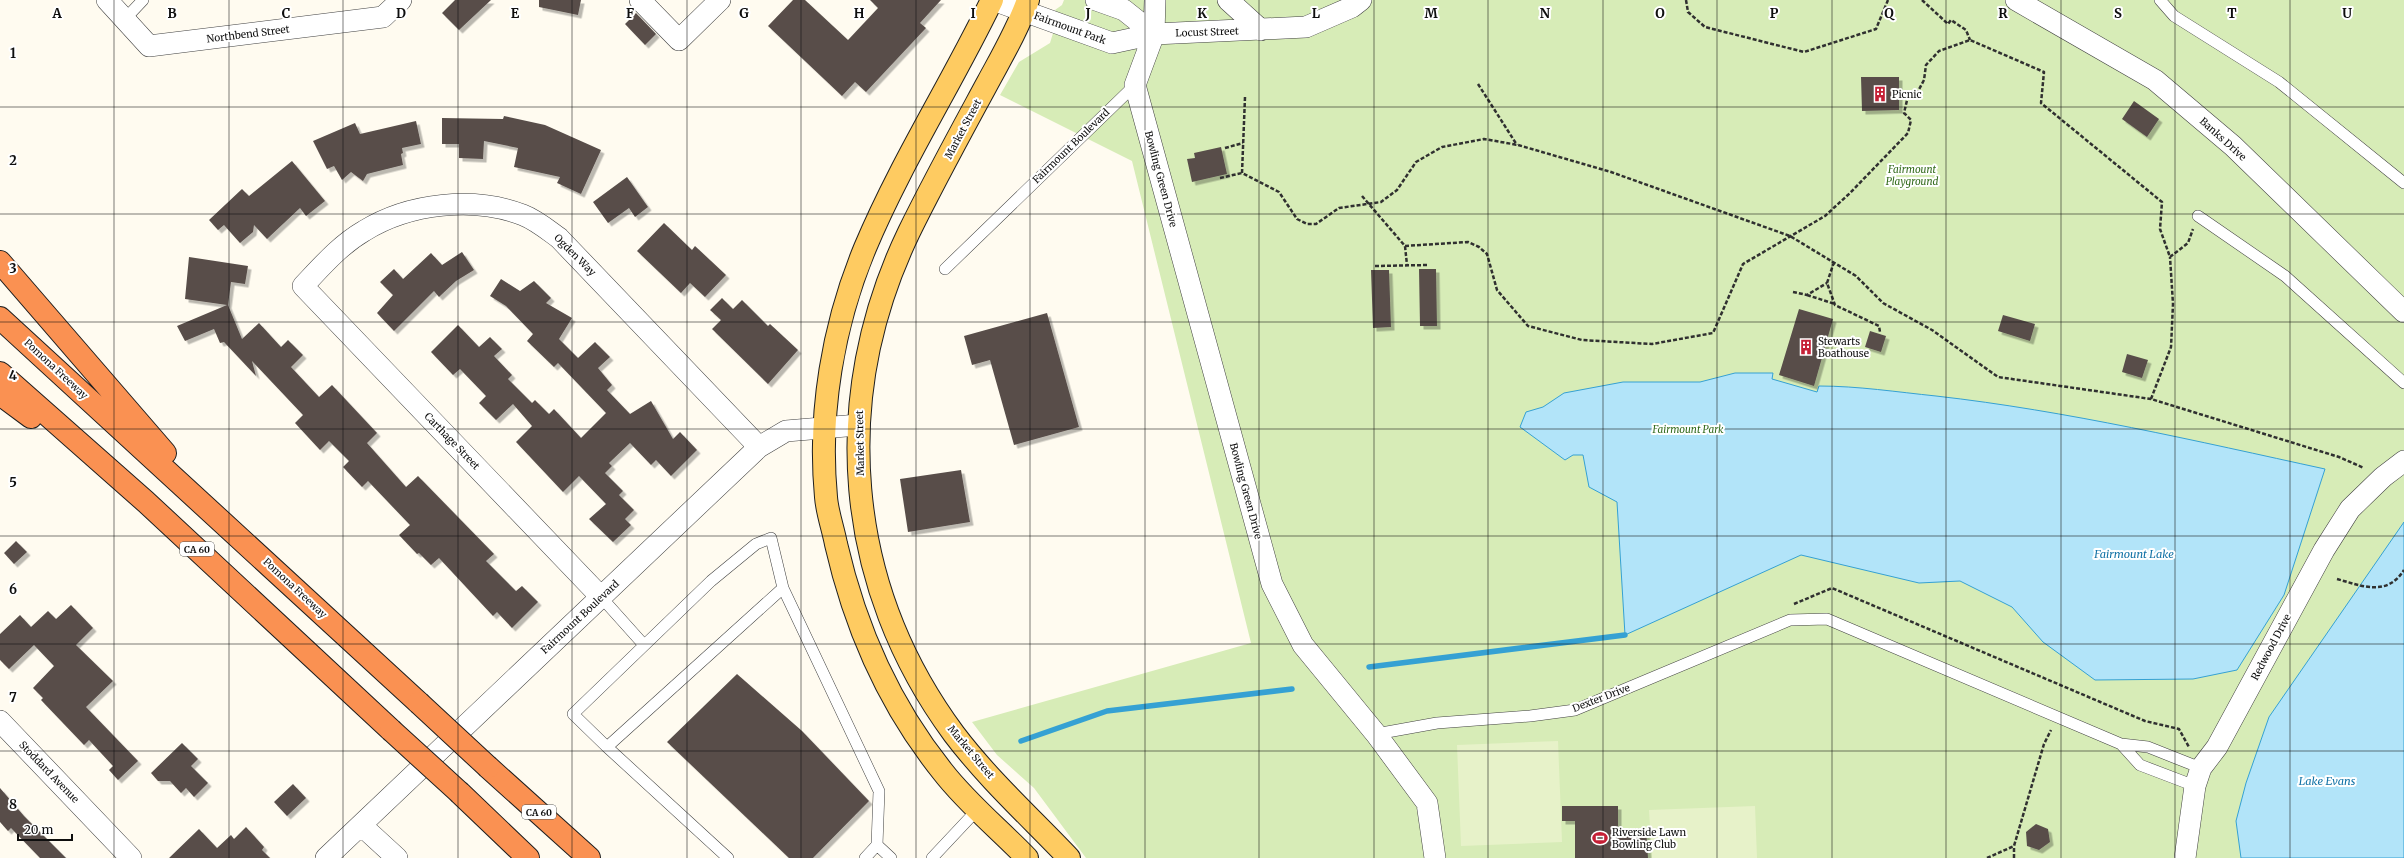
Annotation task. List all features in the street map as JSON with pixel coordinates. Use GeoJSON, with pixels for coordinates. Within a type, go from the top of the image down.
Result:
{"type":"FeatureCollection","features":[{"type":"Feature","properties":{"kind":"highway"},"geometry":{"type":"LineString","coordinates":[[0,262],[233,531]]}},
{"type":"Feature","properties":{"kind":"highway","name":"Pomona Freeway"},"geometry":{"type":"LineString","coordinates":[[0,318],[488,767],[590,858]]}},
{"type":"Feature","properties":{"kind":"highway","name":"CA 60"},"geometry":{"type":"LineString","coordinates":[[0,373],[146,502],[528,858]]}},
{"type":"Feature","properties":{"kind":"highway"},"geometry":{"type":"LineString","coordinates":[[0,394],[146,502]]}},
{"type":"Feature","properties":{"kind":"main road"},"geometry":{"type":"LineString","coordinates":[[992,0],[883,210],[859,264],[837,336],[826,397],[826,498],[852,605],[873,658],[905,719],[944,774],[1026,858]]}},
{"type":"Feature","properties":{"kind":"main road","name":"Market Street"},"geometry":{"type":"LineString","coordinates":[[1026,6],[909,232],[891,273],[868,347],[858,426],[861,488],[868,544],[886,607],[914,670],[955,735],[980,765],[1069,858]]}},
{"type":"Feature","properties":{"kind":"street","name":"Northbend Street"},"geometry":{"type":"LineString","coordinates":[[107,0],[149,46],[384,17],[402,0]]}},
{"type":"Feature","properties":{"kind":"street"},"geometry":{"type":"LineString","coordinates":[[640,0],[679,40],[720,0]]}},
{"type":"Feature","properties":{"kind":"street","name":"Fairmount Park"},"geometry":{"type":"LineString","coordinates":[[992,0],[1026,6],[1112,43],[1154,34]]}},
{"type":"Feature","properties":{"kind":"street"},"geometry":{"type":"LineString","coordinates":[[1096,0],[1124,10],[1154,34]]}},
{"type":"Feature","properties":{"kind":"street","name":"Fairmount Boulevard"},"geometry":{"type":"LineString","coordinates":[[1135,85],[1154,34],[1156,0]]}},
{"type":"Feature","properties":{"kind":"street","name":"Locust Street"},"geometry":{"type":"LineString","coordinates":[[1228,0],[1261,30]]}},
{"type":"Feature","properties":{"kind":"street","name":"Locust Street"},"geometry":{"type":"LineString","coordinates":[[1154,34],[1306,27],[1352,7],[1361,0]]}},
{"type":"Feature","properties":{"kind":"street","name":"Banks Drive"},"geometry":{"type":"LineString","coordinates":[[2016,0],[2155,80],[2233,146],[2404,312]]}},
{"type":"Feature","properties":{"kind":"street","name":"Bowling Green Drive"},"geometry":{"type":"LineString","coordinates":[[1135,85],[1264,560],[1272,584],[1293,628],[1318,665],[1376,734],[1427,803],[1435,858]]}},
{"type":"Feature","properties":{"kind":"street","name":"Ogden Way"},"geometry":{"type":"LineString","coordinates":[[303,286],[339,248],[364,231],[389,218],[419,209],[456,204],[495,208],[524,215],[559,238],[759,447]]}},
{"type":"Feature","properties":{"kind":"street","name":"Carthage Street"},"geometry":{"type":"LineString","coordinates":[[303,286],[601,597]]}},
{"type":"Feature","properties":{"kind":"street","name":"Fairmount Boulevard"},"geometry":{"type":"LineString","coordinates":[[326,858],[759,447],[786,431],[825,427],[858,426]]}},
{"type":"Feature","properties":{"kind":"street","name":"Redwood Drive"},"geometry":{"type":"LineString","coordinates":[[2185,858],[2198,777],[2217,747],[2324,550],[2350,509],[2384,476],[2404,461]]}},
{"type":"Feature","properties":{"kind":"street","name":"Stoddard Avenue"},"geometry":{"type":"LineString","coordinates":[[0,721],[131,858]]}},
{"type":"Feature","properties":{"kind":"street"},"geometry":{"type":"LineString","coordinates":[[360,825],[397,858]]}},
{"type":"Feature","properties":{"kind":"lane"},"geometry":{"type":"LineString","coordinates":[[125,19],[143,0]]}},
{"type":"Feature","properties":{"kind":"lane"},"geometry":{"type":"LineString","coordinates":[[2160,0],[2174,16],[2279,82],[2404,183]]}},
{"type":"Feature","properties":{"kind":"lane","name":"Fairmount Boulevard"},"geometry":{"type":"LineString","coordinates":[[945,269],[1135,85]]}},
{"type":"Feature","properties":{"kind":"lane"},"geometry":{"type":"LineString","coordinates":[[2198,216],[2285,276],[2404,383]]}},
{"type":"Feature","properties":{"kind":"lane"},"geometry":{"type":"LineString","coordinates":[[728,858],[573,714],[711,581],[756,544],[771,538],[784,588],[879,791],[877,845],[865,858]]}},
{"type":"Feature","properties":{"kind":"lane"},"geometry":{"type":"LineString","coordinates":[[607,747],[784,588]]}},
{"type":"Feature","properties":{"kind":"lane"},"geometry":{"type":"LineString","coordinates":[[601,597],[644,645]]}},
{"type":"Feature","properties":{"kind":"lane","name":"Dexter Drive"},"geometry":{"type":"LineString","coordinates":[[1376,734],[1438,723],[1530,716],[1575,710],[1790,620],[1827,619],[2058,717]]}},
{"type":"Feature","properties":{"kind":"lane"},"geometry":{"type":"LineString","coordinates":[[2058,717],[2121,744],[2148,748],[2198,777]]}},
{"type":"Feature","properties":{"kind":"lane"},"geometry":{"type":"LineString","coordinates":[[2121,744],[2140,765],[2198,777]]}},
{"type":"Feature","properties":{"kind":"lane"},"geometry":{"type":"LineString","coordinates":[[932,858],[978,809]]}},
{"type":"Feature","properties":{"kind":"lane"},"geometry":{"type":"LineString","coordinates":[[877,845],[891,858]]}},
{"type":"Feature","properties":{"kind":"path"},"geometry":{"type":"LineString","coordinates":[[1686,0],[1688,12],[1705,27],[1804,52],[1876,29],[1888,0]]}},
{"type":"Feature","properties":{"kind":"path"},"geometry":{"type":"LineString","coordinates":[[1922,0],[1948,24],[1951,20],[1966,30],[1970,40]]}},
{"type":"Feature","properties":{"kind":"path"},"geometry":{"type":"LineString","coordinates":[[1405,246],[1468,242],[1479,247],[1487,254],[1497,290],[1528,326],[1582,340],[1652,344],[1713,333],[1743,264],[1825,216],[1850,193],[1908,132],[1911,120],[1904,113],[1908,96],[1916,95],[1924,80],[1926,65],[1939,51],[1970,40],[2044,72],[2041,103],[2162,202],[2160,229],[2170,257],[2173,304],[2171,347],[2151,400]]}},
{"type":"Feature","properties":{"kind":"path"},"geometry":{"type":"LineString","coordinates":[[1478,84],[1518,145]]}},
{"type":"Feature","properties":{"kind":"path"},"geometry":{"type":"LineString","coordinates":[[1242,173],[1245,97]]}},
{"type":"Feature","properties":{"kind":"path"},"geometry":{"type":"LineString","coordinates":[[1220,178],[1242,173],[1279,192],[1297,219],[1307,224],[1316,224],[1339,208],[1381,202],[1397,190],[1416,162],[1442,147],[1484,139],[1518,145],[1611,172],[1790,236],[1856,276],[1883,303],[1932,330],[1998,377],[2151,400],[2316,450],[2354,464]]}},
{"type":"Feature","properties":{"kind":"path"},"geometry":{"type":"LineString","coordinates":[[1224,148],[1243,143]]}},
{"type":"Feature","properties":{"kind":"path"},"geometry":{"type":"LineString","coordinates":[[1362,196],[1368,204],[1393,228],[1405,246],[1407,265]]}},
{"type":"Feature","properties":{"kind":"path"},"geometry":{"type":"LineString","coordinates":[[2170,257],[2188,243],[2198,216]]}},
{"type":"Feature","properties":{"kind":"path"},"geometry":{"type":"LineString","coordinates":[[1807,295],[1827,283],[1834,262]]}},
{"type":"Feature","properties":{"kind":"path"},"geometry":{"type":"LineString","coordinates":[[1375,266],[1429,265]]}},
{"type":"Feature","properties":{"kind":"path"},"geometry":{"type":"LineString","coordinates":[[1827,283],[1836,305]]}},
{"type":"Feature","properties":{"kind":"path"},"geometry":{"type":"LineString","coordinates":[[1793,292],[1836,305],[1879,326],[1880,332]]}},
{"type":"Feature","properties":{"kind":"path"},"geometry":{"type":"LineString","coordinates":[[2337,579],[2370,589],[2388,585],[2404,570]]}},
{"type":"Feature","properties":{"kind":"path"},"geometry":{"type":"LineString","coordinates":[[2014,858],[2014,846],[2044,744],[2058,717]]}},
{"type":"Feature","properties":{"kind":"path"},"geometry":{"type":"LineString","coordinates":[[1987,858],[2014,846]]}},
{"type":"Feature","properties":{"kind":"green space","name":"Fairmount Park"},"geometry":{"type":"Polygon","coordinates":[[[1064,0],[2404,0],[2404,858],[1086,858],[1034,788],[997,755],[972,722],[1251,643],[1132,161],[1000,95],[1019,62],[1050,43],[1058,17],[1055,10],[1062,5],[1064,0]]]}},
{"type":"Feature","properties":{"kind":"green space"},"geometry":{"type":"Polygon","coordinates":[[[1558,741],[1562,842],[1461,846],[1457,745],[1558,741]]]}},
{"type":"Feature","properties":{"kind":"green space"},"geometry":{"type":"Polygon","coordinates":[[[1755,806],[1757,858],[1652,858],[1649,810],[1755,806]]]}},
{"type":"Feature","properties":{"kind":"water","name":"Fairmount Lake"},"geometry":{"type":"Polygon","coordinates":[[[1735,373],[1773,373],[1772,379],[1817,392],[1819,386],[1834,386],[1985,402],[2083,418],[2325,469],[2284,595],[2237,670],[2193,679],[2095,680],[2043,642],[2012,607],[1960,581],[1919,583],[1801,555],[1625,635],[1617,502],[1589,487],[1583,455],[1573,455],[1565,460],[1520,427],[1526,412],[1543,407],[1564,393],[1623,382],[1700,382],[1735,373]]]}},
{"type":"Feature","properties":{"kind":"water","name":"Lake Evans"},"geometry":{"type":"Polygon","coordinates":[[[2404,522],[2404,858],[2241,858],[2236,821],[2246,783],[2269,717],[2404,522]]]}},
{"type":"Feature","properties":{"kind":"building"},"geometry":{"type":"Polygon","coordinates":[[[455,0],[491,0],[459,30],[442,13],[455,0]]]}},
{"type":"Feature","properties":{"kind":"building"},"geometry":{"type":"Polygon","coordinates":[[[539,0],[581,0],[578,15],[539,7],[539,0]]]}},
{"type":"Feature","properties":{"kind":"building"},"geometry":{"type":"Polygon","coordinates":[[[793,0],[805,0],[848,40],[878,8],[870,0],[941,0],[920,23],[926,28],[866,92],[855,82],[842,96],[768,26],[793,0]]]}},
{"type":"Feature","properties":{"kind":"building"},"geometry":{"type":"Polygon","coordinates":[[[636,13],[656,34],[645,45],[625,24],[636,13]]]}},
{"type":"Feature","properties":{"kind":"building","name":"Picnic"},"geometry":{"type":"Polygon","coordinates":[[[1861,77],[1899,77],[1899,110],[1862,111],[1861,77]]]}},
{"type":"Feature","properties":{"kind":"building"},"geometry":{"type":"Polygon","coordinates":[[[2134,101],[2159,119],[2147,137],[2122,119],[2134,101]]]}},
{"type":"Feature","properties":{"kind":"building"},"geometry":{"type":"Polygon","coordinates":[[[504,116],[545,125],[601,150],[581,194],[557,183],[560,177],[514,167],[518,148],[484,141],[483,159],[459,158],[459,144],[442,144],[442,118],[503,119],[504,116]]]}},
{"type":"Feature","properties":{"kind":"building"},"geometry":{"type":"Polygon","coordinates":[[[416,121],[421,144],[402,148],[403,153],[401,154],[403,165],[367,174],[363,181],[351,172],[342,180],[334,166],[327,169],[313,141],[355,123],[360,134],[416,121]]]}},
{"type":"Feature","properties":{"kind":"building"},"geometry":{"type":"Polygon","coordinates":[[[1221,147],[1227,174],[1192,182],[1187,159],[1195,158],[1194,153],[1221,147]]]}},
{"type":"Feature","properties":{"kind":"building"},"geometry":{"type":"Polygon","coordinates":[[[292,161],[325,201],[306,216],[300,208],[267,239],[254,225],[253,232],[240,243],[224,225],[218,230],[209,220],[242,189],[249,196],[292,161]]]}},
{"type":"Feature","properties":{"kind":"building"},"geometry":{"type":"Polygon","coordinates":[[[627,177],[648,207],[635,217],[629,208],[608,223],[593,202],[627,177]]]}},
{"type":"Feature","properties":{"kind":"building"},"geometry":{"type":"Polygon","coordinates":[[[664,223],[692,250],[695,246],[726,275],[705,297],[690,283],[681,293],[637,251],[664,223]]]}},
{"type":"Feature","properties":{"kind":"building"},"geometry":{"type":"Polygon","coordinates":[[[462,252],[474,270],[456,281],[439,297],[434,291],[394,331],[377,313],[393,295],[380,282],[394,269],[403,279],[431,253],[442,265],[462,252]]]}},
{"type":"Feature","properties":{"kind":"building"},"geometry":{"type":"Polygon","coordinates":[[[189,257],[248,266],[245,284],[231,282],[228,305],[242,339],[259,323],[281,347],[288,340],[303,355],[291,367],[319,397],[332,385],[377,433],[367,443],[406,487],[418,476],[494,554],[486,561],[516,591],[522,586],[538,602],[512,628],[497,612],[493,616],[439,558],[431,565],[419,553],[417,554],[399,535],[410,525],[368,481],[362,487],[343,467],[349,461],[329,441],[320,450],[295,423],[303,415],[252,361],[256,376],[224,342],[220,343],[214,329],[185,341],[177,326],[227,305],[185,299],[189,257]]]}},
{"type":"Feature","properties":{"kind":"building"},"geometry":{"type":"Polygon","coordinates":[[[1419,269],[1436,269],[1437,326],[1420,326],[1419,269]]]}},
{"type":"Feature","properties":{"kind":"building"},"geometry":{"type":"Polygon","coordinates":[[[1371,270],[1389,270],[1391,327],[1373,328],[1371,270]]]}},
{"type":"Feature","properties":{"kind":"building"},"geometry":{"type":"Polygon","coordinates":[[[501,279],[520,291],[534,281],[551,298],[546,303],[572,318],[559,339],[578,358],[595,342],[610,357],[598,368],[612,385],[607,390],[630,414],[651,401],[673,439],[680,432],[697,450],[671,476],[656,460],[651,465],[630,443],[609,463],[612,466],[605,473],[623,491],[619,495],[634,510],[625,519],[631,525],[613,542],[589,519],[606,504],[579,476],[563,492],[516,442],[532,426],[513,404],[496,420],[479,403],[486,396],[460,369],[453,375],[431,352],[458,325],[479,347],[490,337],[502,349],[494,356],[512,375],[508,379],[532,403],[535,400],[549,414],[554,409],[581,438],[606,413],[558,363],[554,367],[527,341],[533,334],[506,306],[490,296],[501,279]]]}},
{"type":"Feature","properties":{"kind":"building"},"geometry":{"type":"Polygon","coordinates":[[[722,298],[733,309],[742,300],[768,326],[770,324],[798,350],[768,384],[712,329],[721,320],[710,310],[722,298]]]}},
{"type":"Feature","properties":{"kind":"building","name":"Stewarts Boathouse"},"geometry":{"type":"Polygon","coordinates":[[[1799,309],[1833,319],[1814,386],[1779,375],[1799,309]]]}},
{"type":"Feature","properties":{"kind":"building"},"geometry":{"type":"Polygon","coordinates":[[[1047,313],[1079,427],[1014,445],[990,360],[972,365],[964,336],[1047,313]]]}},
{"type":"Feature","properties":{"kind":"building"},"geometry":{"type":"Polygon","coordinates":[[[2003,315],[2035,324],[2030,341],[1998,331],[2003,315]]]}},
{"type":"Feature","properties":{"kind":"building"},"geometry":{"type":"Polygon","coordinates":[[[1870,331],[1886,336],[1881,352],[1865,347],[1870,331]]]}},
{"type":"Feature","properties":{"kind":"building"},"geometry":{"type":"Polygon","coordinates":[[[2127,354],[2148,360],[2142,378],[2122,372],[2127,354]]]}},
{"type":"Feature","properties":{"kind":"building"},"geometry":{"type":"Polygon","coordinates":[[[961,470],[970,522],[908,532],[900,479],[961,470]]]}},
{"type":"Feature","properties":{"kind":"building"},"geometry":{"type":"Polygon","coordinates":[[[16,541],[27,552],[14,564],[4,553],[16,541]]]}},
{"type":"Feature","properties":{"kind":"building"},"geometry":{"type":"Polygon","coordinates":[[[71,605],[93,628],[76,645],[113,681],[86,707],[138,761],[118,780],[109,770],[113,766],[89,740],[84,745],[41,700],[43,698],[33,688],[54,666],[34,645],[9,669],[0,660],[0,634],[20,615],[31,627],[48,611],[56,619],[71,605]]]}},
{"type":"Feature","properties":{"kind":"building"},"geometry":{"type":"Polygon","coordinates":[[[737,674],[802,731],[869,801],[813,858],[789,858],[667,742],[737,674]]]}},
{"type":"Feature","properties":{"kind":"building"},"geometry":{"type":"Polygon","coordinates":[[[182,743],[198,759],[191,766],[208,783],[194,797],[186,788],[181,793],[170,781],[158,781],[151,773],[182,743]]]}},
{"type":"Feature","properties":{"kind":"building"},"geometry":{"type":"Polygon","coordinates":[[[293,784],[306,798],[287,816],[274,802],[293,784]]]}},
{"type":"Feature","properties":{"kind":"building"},"geometry":{"type":"Polygon","coordinates":[[[0,788],[24,816],[66,858],[40,858],[11,828],[8,831],[0,822],[0,788]]]}},
{"type":"Feature","properties":{"kind":"building"},"geometry":{"type":"Polygon","coordinates":[[[1562,806],[1618,806],[1618,830],[1646,828],[1648,858],[1575,858],[1575,821],[1562,821],[1562,806]]]}},
{"type":"Feature","properties":{"kind":"building"},"geometry":{"type":"Polygon","coordinates":[[[2036,824],[2048,829],[2050,842],[2039,850],[2027,846],[2026,832],[2036,824]]]}},
{"type":"Feature","properties":{"kind":"building"},"geometry":{"type":"Polygon","coordinates":[[[246,827],[264,847],[262,850],[270,858],[169,858],[199,829],[217,848],[231,835],[234,839],[246,827]]]}},
{"type":"Feature","properties":{"kind":"waterway"},"geometry":{"type":"LineString","coordinates":[[1369,667],[1625,635]]}},
{"type":"Feature","properties":{"kind":"waterway"},"geometry":{"type":"LineString","coordinates":[[1021,741],[1107,711],[1292,689]]}},
{"type":"Feature","properties":{"kind":"place","name":"Picnic"},"geometry":{"type":"Point","coordinates":[1880,94]}},
{"type":"Feature","properties":{"kind":"place","name":"Stewarts Boathouse"},"geometry":{"type":"Point","coordinates":[1806,347]}},
{"type":"Feature","properties":{"kind":"place","name":"Riverside Lawn Bowling Club"},"geometry":{"type":"Point","coordinates":[1600,838]}},
{"type":"Feature","properties":{"kind":"park label","name":"Fairmount Playground"},"geometry":{"type":"Point","coordinates":[1912,174]}}]}
